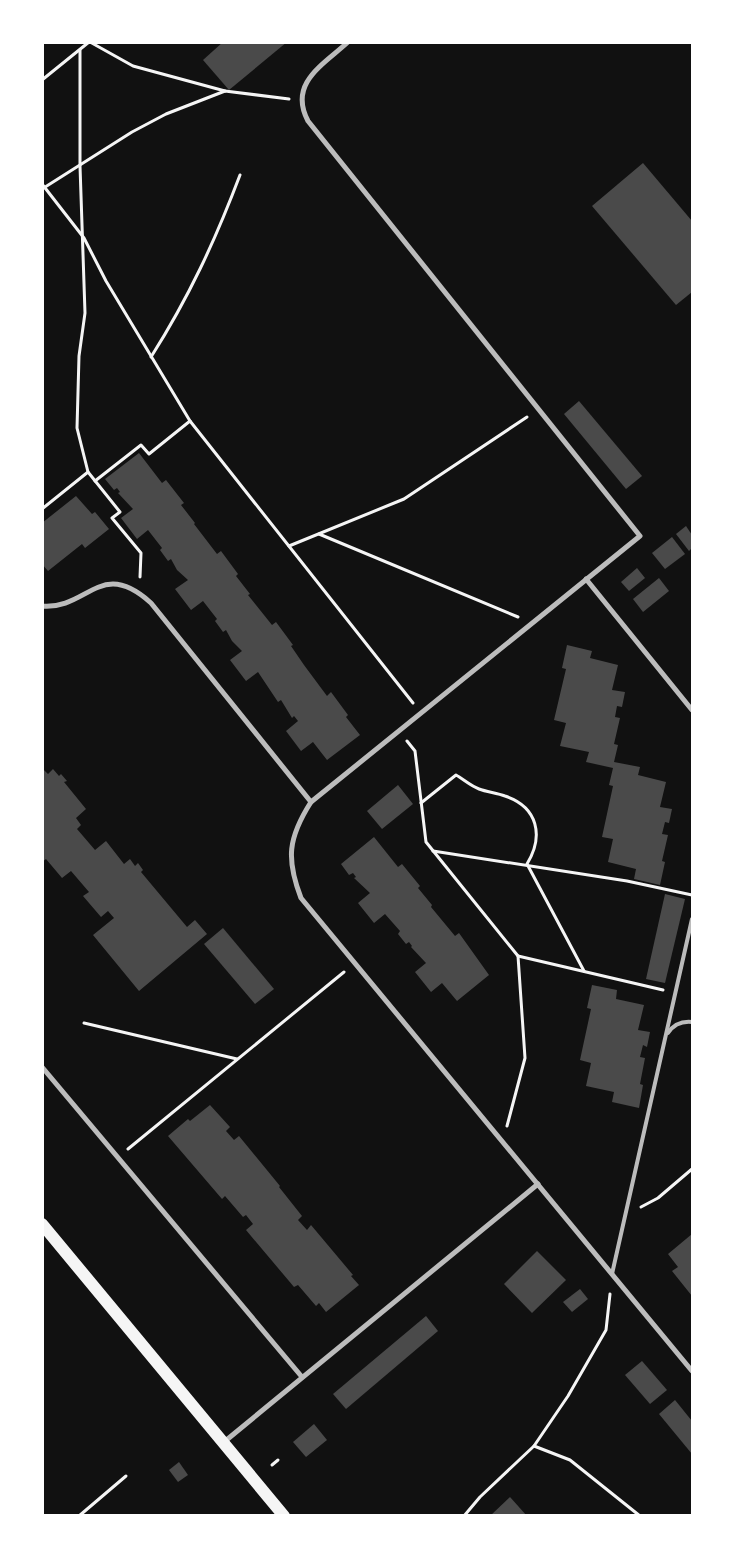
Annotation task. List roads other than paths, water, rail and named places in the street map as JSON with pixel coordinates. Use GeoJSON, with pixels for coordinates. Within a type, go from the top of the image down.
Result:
{"type":"FeatureCollection","features":[{"type":"Feature","properties":{"kind":"main road"},"geometry":{"type":"LineString","coordinates":[[42,1224],[284,1516]]}},
{"type":"Feature","properties":{"kind":"street"},"geometry":{"type":"LineString","coordinates":[[348,42],[315,71],[303,89],[301,100],[308,121],[640,536],[310,802],[297,824],[290,848],[292,874],[301,898],[354,964],[692,1371]]}},
{"type":"Feature","properties":{"kind":"street"},"geometry":{"type":"LineString","coordinates":[[586,579],[692,710]]}},
{"type":"Feature","properties":{"kind":"street"},"geometry":{"type":"LineString","coordinates":[[42,606],[69,602],[95,586],[110,584],[126,586],[140,593],[151,603],[310,802]]}},
{"type":"Feature","properties":{"kind":"street"},"geometry":{"type":"LineString","coordinates":[[42,1067],[302,1377]]}},
{"type":"Feature","properties":{"kind":"street"},"geometry":{"type":"LineString","coordinates":[[223,1442],[538,1184]]}},
{"type":"Feature","properties":{"kind":"lane"},"geometry":{"type":"LineString","coordinates":[[612,1274],[692,919]]}},
{"type":"Feature","properties":{"kind":"lane"},"geometry":{"type":"LineString","coordinates":[[666,1037],[675,1025],[683,1022],[692,1022]]}}]}
